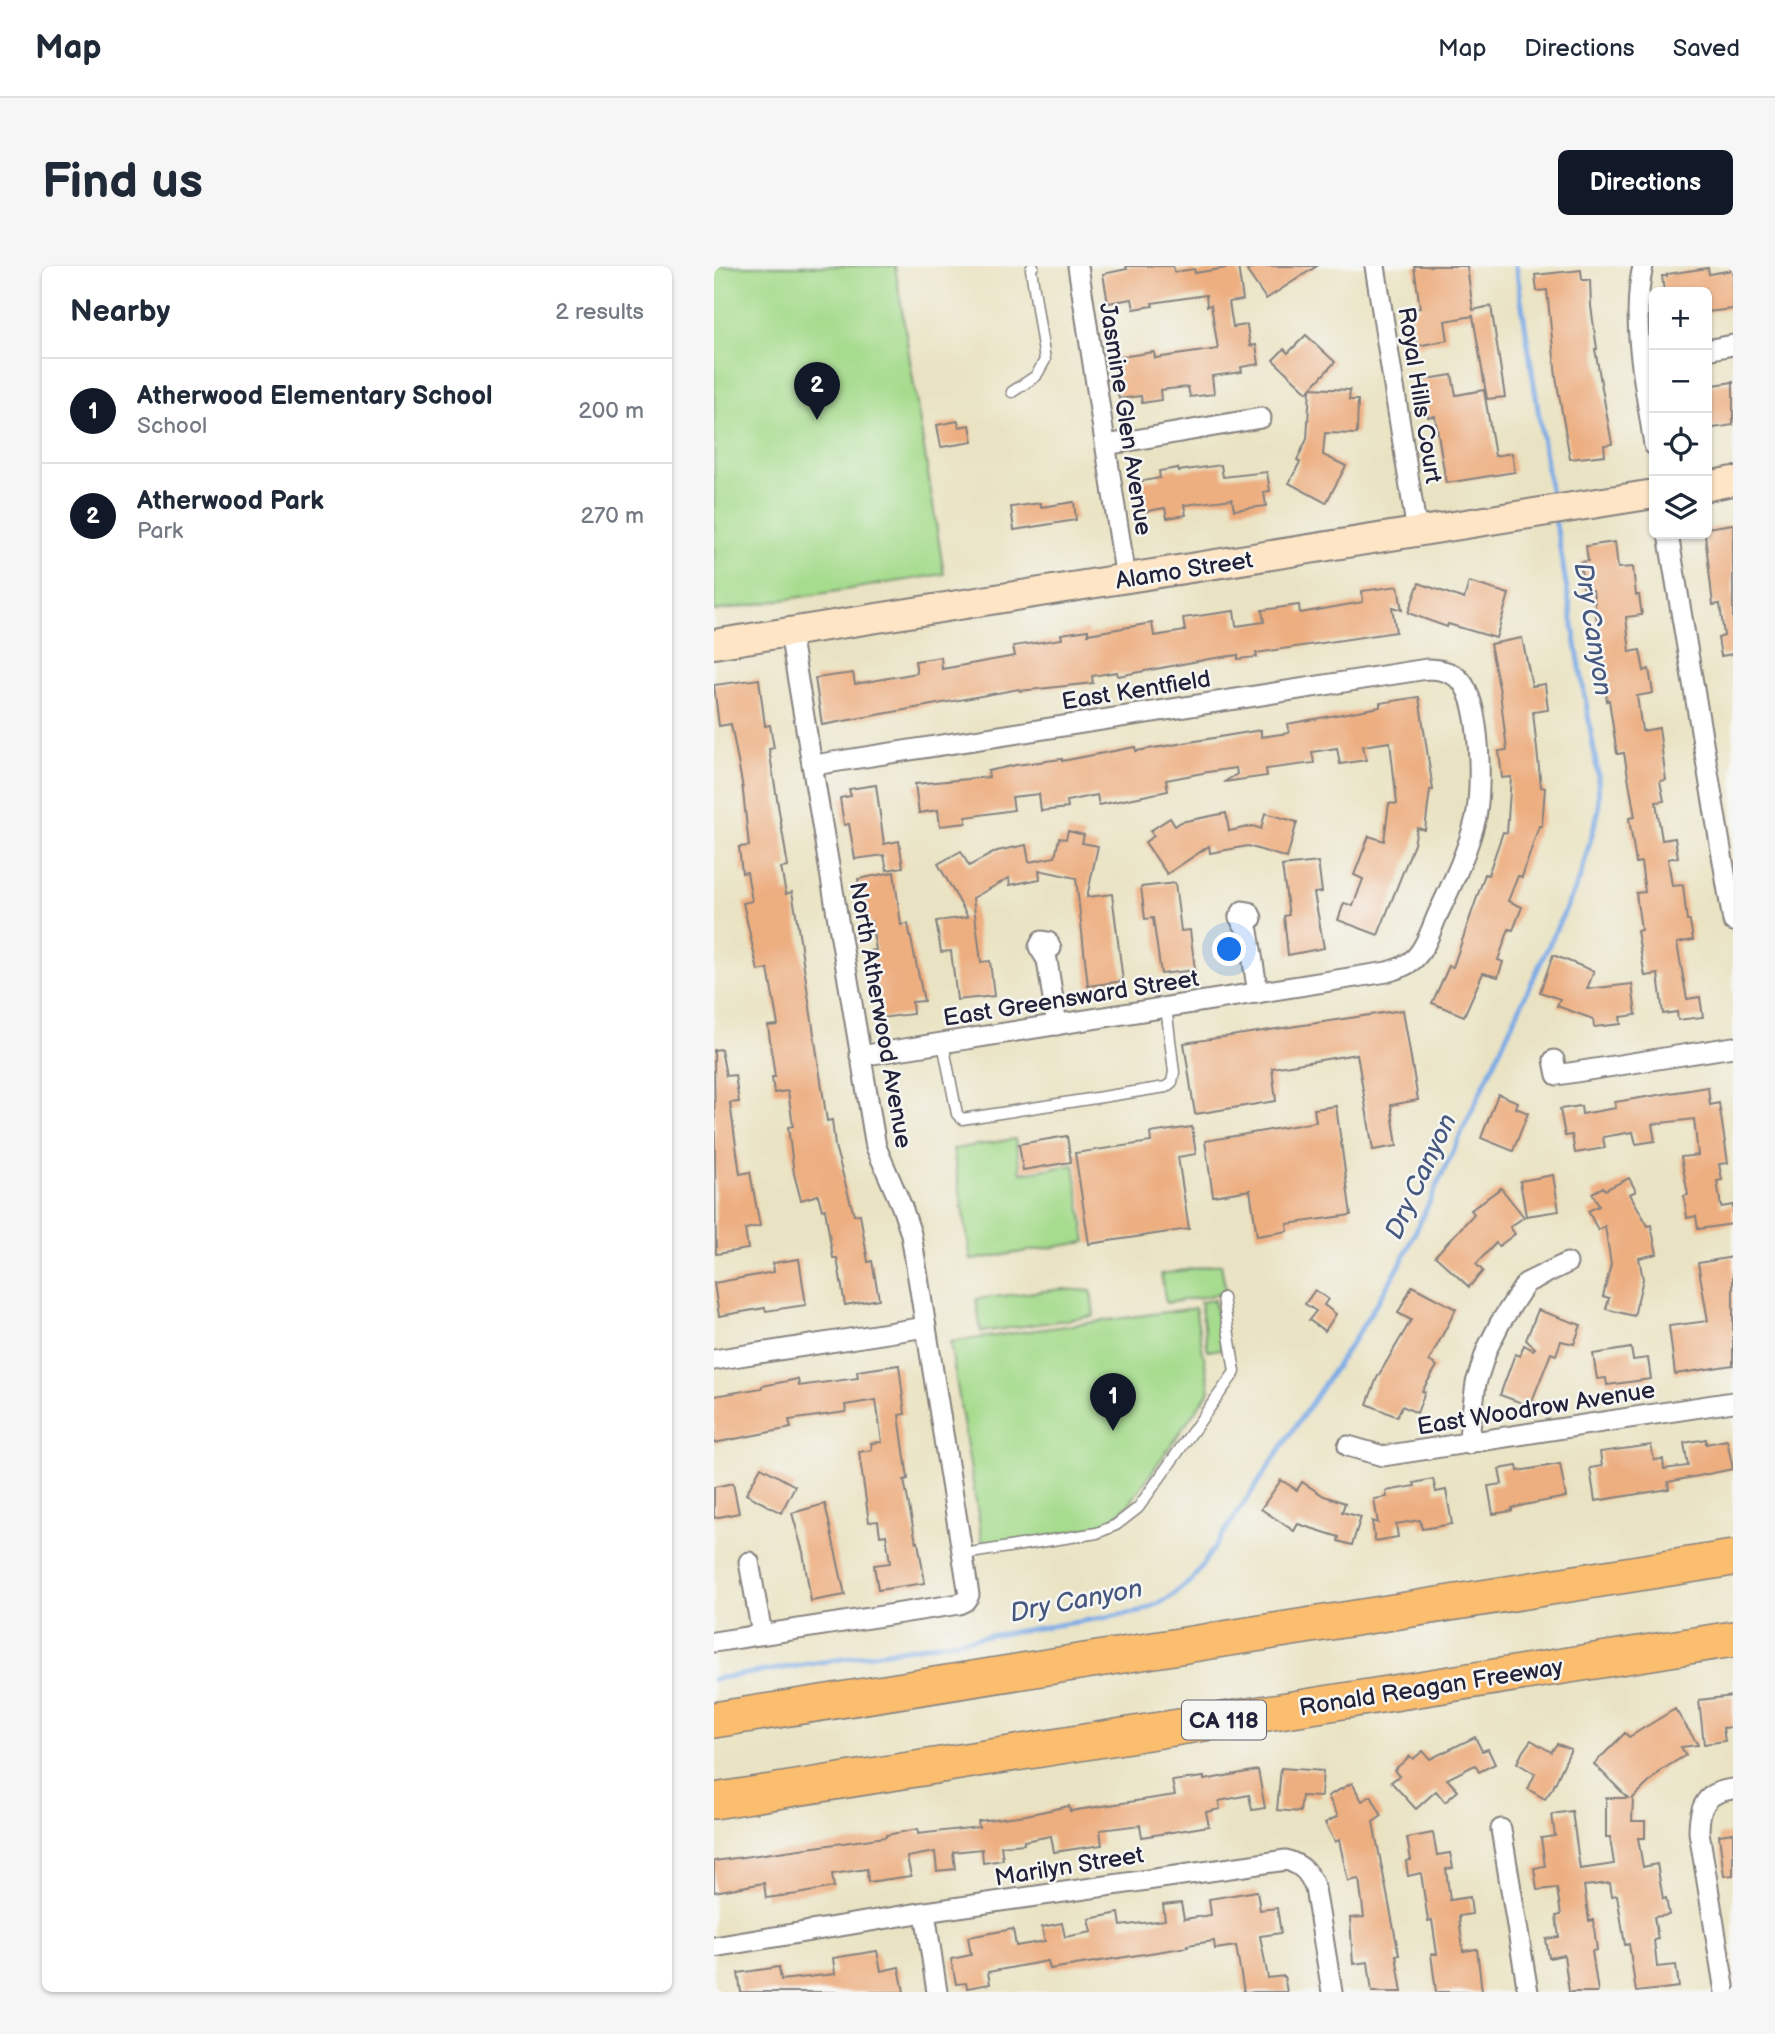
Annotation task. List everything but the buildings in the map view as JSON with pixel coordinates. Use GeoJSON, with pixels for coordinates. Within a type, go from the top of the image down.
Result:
{"type":"FeatureCollection","features":[{"type":"Feature","properties":{"kind":"highway"},"geometry":{"type":"LineString","coordinates":[[714,1720],[1733,1558]]}},
{"type":"Feature","properties":{"kind":"highway","name":"Ronald Reagan Freeway"},"geometry":{"type":"LineString","coordinates":[[714,1801],[1733,1639]]}},
{"type":"Feature","properties":{"kind":"main road"},"geometry":{"type":"LineString","coordinates":[[1712,485],[1733,481]]}},
{"type":"Feature","properties":{"kind":"main road","name":"Alamo Street"},"geometry":{"type":"LineString","coordinates":[[714,644],[1649,495]]}},
{"type":"Feature","properties":{"kind":"street","name":"Jasmine Glen Avenue"},"geometry":{"type":"LineString","coordinates":[[1079,266],[1126,579]]}},
{"type":"Feature","properties":{"kind":"street","name":"Royal Hills Court"},"geometry":{"type":"LineString","coordinates":[[1375,266],[1417,532]]}},
{"type":"Feature","properties":{"kind":"street"},"geometry":{"type":"LineString","coordinates":[[1643,266],[1639,313],[1648,359],[1652,413]]}},
{"type":"Feature","properties":{"kind":"street"},"geometry":{"type":"LineString","coordinates":[[1712,349],[1733,345]]}},
{"type":"Feature","properties":{"kind":"street"},"geometry":{"type":"LineString","coordinates":[[1106,444],[1261,418]]}},
{"type":"Feature","properties":{"kind":"street"},"geometry":{"type":"LineString","coordinates":[[1669,539],[1733,921]]}},
{"type":"Feature","properties":{"kind":"street","name":"North Atherwood Avenue"},"geometry":{"type":"LineString","coordinates":[[762,1634],[959,1604],[969,1595],[911,1234],[876,1147],[790,633]]}},
{"type":"Feature","properties":{"kind":"street","name":"East Kentfield"},"geometry":{"type":"LineString","coordinates":[[814,765],[1427,668],[1440,669],[1462,682],[1472,709],[1479,757],[1479,790],[1476,816],[1464,858],[1425,944],[1412,960]]}},
{"type":"Feature","properties":{"kind":"street"},"geometry":{"type":"LineString","coordinates":[[1252,918],[1250,912],[1243,911],[1239,917],[1248,931],[1258,993]]}},
{"type":"Feature","properties":{"kind":"street"},"geometry":{"type":"LineString","coordinates":[[1051,948],[1048,942],[1042,941],[1039,947],[1047,960],[1058,1025]]}},
{"type":"Feature","properties":{"kind":"street","name":"East Greensward Street"},"geometry":{"type":"LineString","coordinates":[[860,1056],[1387,972],[1412,960]]}},
{"type":"Feature","properties":{"kind":"street"},"geometry":{"type":"LineString","coordinates":[[1554,1060],[1556,1075],[1733,1047]]}},
{"type":"Feature","properties":{"kind":"street"},"geometry":{"type":"LineString","coordinates":[[1468,1444],[1476,1383],[1487,1349],[1500,1323],[1526,1283],[1567,1263]]}},
{"type":"Feature","properties":{"kind":"street"},"geometry":{"type":"LineString","coordinates":[[714,1360],[926,1327]]}},
{"type":"Feature","properties":{"kind":"street","name":"East Woodrow Avenue"},"geometry":{"type":"LineString","coordinates":[[1348,1446],[1383,1457],[1733,1402]]}},
{"type":"Feature","properties":{"kind":"street"},"geometry":{"type":"LineString","coordinates":[[714,1642],[762,1634],[750,1562]]}},
{"type":"Feature","properties":{"kind":"street"},"geometry":{"type":"LineString","coordinates":[[1725,1992],[1699,1819],[1703,1806],[1711,1796],[1733,1789]]}},
{"type":"Feature","properties":{"kind":"street"},"geometry":{"type":"LineString","coordinates":[[1501,1829],[1528,1992]]}},
{"type":"Feature","properties":{"kind":"street","name":"Marilyn Street"},"geometry":{"type":"LineString","coordinates":[[714,1947],[925,1912],[1286,1860],[1298,1864],[1309,1874],[1315,1888],[1332,1992]]}},
{"type":"Feature","properties":{"kind":"street"},"geometry":{"type":"LineString","coordinates":[[925,1912],[937,1992]]}},
{"type":"Feature","properties":{"kind":"lane"},"geometry":{"type":"LineString","coordinates":[[1012,392],[1036,376],[1045,360],[1028,267]]}},
{"type":"Feature","properties":{"kind":"lane"},"geometry":{"type":"LineString","coordinates":[[943,1043],[957,1114],[962,1119],[1089,1100],[1166,1087],[1172,1082],[1174,1072],[1166,1007]]}},
{"type":"Feature","properties":{"kind":"lane"},"geometry":{"type":"LineString","coordinates":[[964,1555],[1097,1533],[1116,1525],[1138,1508],[1235,1373],[1223,1298]]}},
{"type":"Feature","properties":{"kind":"green space"},"geometry":{"type":"Polygon","coordinates":[[[714,266],[895,266],[944,574],[714,611],[714,266]]]}},
{"type":"Feature","properties":{"kind":"green space"},"geometry":{"type":"Polygon","coordinates":[[[1015,1139],[1021,1173],[1074,1165],[1086,1242],[971,1260],[953,1149],[1015,1139]]]}},
{"type":"Feature","properties":{"kind":"green space"},"geometry":{"type":"Polygon","coordinates":[[[1221,1264],[1226,1293],[1166,1303],[1161,1274],[1221,1264]]]}},
{"type":"Feature","properties":{"kind":"green space"},"geometry":{"type":"Polygon","coordinates":[[[1062,1289],[1091,1291],[1094,1316],[981,1332],[976,1299],[1062,1289]]]}},
{"type":"Feature","properties":{"kind":"green space"},"geometry":{"type":"Polygon","coordinates":[[[1214,1300],[1221,1349],[1208,1351],[1200,1302],[1214,1300]]]}},
{"type":"Feature","properties":{"kind":"green space"},"geometry":{"type":"Polygon","coordinates":[[[1195,1308],[1210,1390],[1129,1504],[1111,1519],[1089,1528],[1059,1535],[983,1545],[950,1342],[1195,1308]]]}},
{"type":"Feature","properties":{"kind":"waterway","name":"Dry Canyon"},"geometry":{"type":"LineString","coordinates":[[1516,266],[1552,502]]}},
{"type":"Feature","properties":{"kind":"waterway","name":"Dry Canyon"},"geometry":{"type":"LineString","coordinates":[[714,1679],[1140,1612],[1168,1599],[1193,1579],[1359,1332],[1400,1265],[1580,878],[1599,809],[1598,775],[1555,518]]}},
{"type":"Feature","properties":{"kind":"place","name":"Atherwood Park"},"geometry":{"type":"Point","coordinates":[817,420]}},
{"type":"Feature","properties":{"kind":"place","name":"Atherwood Elementary School"},"geometry":{"type":"Point","coordinates":[1113,1431]}}]}
